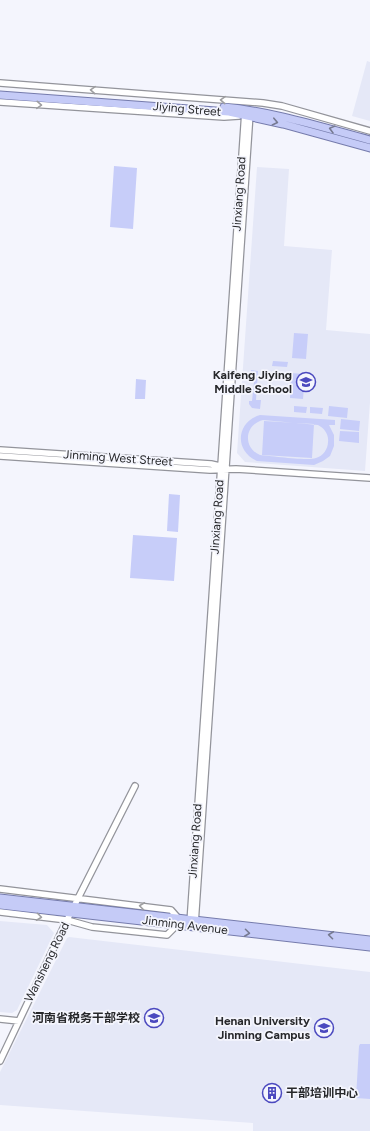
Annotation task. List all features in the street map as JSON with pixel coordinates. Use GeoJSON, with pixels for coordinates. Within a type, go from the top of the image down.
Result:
{"type":"FeatureCollection","features":[{"type":"Feature","properties":{"kind":"main road","name":"Jiying Street"},"geometry":{"type":"LineString","coordinates":[[0,91],[182,103],[248,113],[370,148]]}},
{"type":"Feature","properties":{"kind":"main road","name":"Jiying Street"},"geometry":{"type":"LineString","coordinates":[[0,95],[284,116],[370,140]]}},
{"type":"Feature","properties":{"kind":"main road","name":"Jinming Avenue"},"geometry":{"type":"LineString","coordinates":[[0,898],[72,910]]}},
{"type":"Feature","properties":{"kind":"main road","name":"Jinming Avenue"},"geometry":{"type":"LineString","coordinates":[[0,904],[178,921],[370,946]]}},
{"type":"Feature","properties":{"kind":"main road","name":"Jinming Avenue"},"geometry":{"type":"LineString","coordinates":[[192,923],[370,940]]}},
{"type":"Feature","properties":{"kind":"street"},"geometry":{"type":"LineString","coordinates":[[0,83],[262,103],[282,106],[370,131]]}},
{"type":"Feature","properties":{"kind":"street"},"geometry":{"type":"LineString","coordinates":[[0,102],[224,117],[248,113]]}},
{"type":"Feature","properties":{"kind":"street","name":"Jinxiang Road"},"geometry":{"type":"LineString","coordinates":[[192,923],[248,113]]}},
{"type":"Feature","properties":{"kind":"street","name":"Jinming West Street"},"geometry":{"type":"LineString","coordinates":[[0,450],[195,463],[223,468]]}},
{"type":"Feature","properties":{"kind":"street","name":"Jinming West Street"},"geometry":{"type":"LineString","coordinates":[[0,456],[223,468],[370,478]]}},
{"type":"Feature","properties":{"kind":"street","name":"Wansheng Road"},"geometry":{"type":"LineString","coordinates":[[0,1061],[67,920],[135,786]]}},
{"type":"Feature","properties":{"kind":"street"},"geometry":{"type":"LineString","coordinates":[[0,889],[171,910],[178,921],[167,935],[92,927],[67,920],[0,912]]}},
{"type":"Feature","properties":{"kind":"street"},"geometry":{"type":"LineString","coordinates":[[0,1019],[19,1021]]}},
{"type":"Feature","properties":{"kind":"shaded area"},"geometry":{"type":"Polygon","coordinates":[[[367,61],[370,62],[370,121],[352,116],[367,61]]]}},
{"type":"Feature","properties":{"kind":"shaded area"},"geometry":{"type":"Polygon","coordinates":[[[114,166],[137,168],[133,229],[110,227],[114,166]]]}},
{"type":"Feature","properties":{"kind":"shaded area","name":"Kaifeng Jiying Middle School"},"geometry":{"type":"Polygon","coordinates":[[[257,167],[289,169],[284,246],[332,250],[326,330],[370,334],[370,402],[365,471],[245,462],[237,453],[257,167]]]}},
{"type":"Feature","properties":{"kind":"shaded area"},"geometry":{"type":"Polygon","coordinates":[[[294,333],[308,334],[306,359],[292,358],[294,333]]]}},
{"type":"Feature","properties":{"kind":"shaded area"},"geometry":{"type":"Polygon","coordinates":[[[273,361],[288,362],[287,367],[272,366],[273,361]]]}},
{"type":"Feature","properties":{"kind":"shaded area"},"geometry":{"type":"Polygon","coordinates":[[[251,370],[258,371],[256,400],[261,400],[260,409],[252,408],[249,404],[249,401],[252,401],[255,372],[251,372],[251,370]]]}},
{"type":"Feature","properties":{"kind":"shaded area"},"geometry":{"type":"Polygon","coordinates":[[[291,373],[305,374],[303,399],[290,398],[291,373]]]}},
{"type":"Feature","properties":{"kind":"shaded area"},"geometry":{"type":"Polygon","coordinates":[[[136,379],[146,380],[145,399],[135,399],[136,379]]]}},
{"type":"Feature","properties":{"kind":"shaded area"},"geometry":{"type":"Polygon","coordinates":[[[294,406],[307,407],[306,413],[294,412],[294,406]]]}},
{"type":"Feature","properties":{"kind":"shaded area"},"geometry":{"type":"Polygon","coordinates":[[[329,406],[348,408],[347,418],[328,416],[329,406]]]}},
{"type":"Feature","properties":{"kind":"shaded area"},"geometry":{"type":"Polygon","coordinates":[[[310,407],[323,408],[322,414],[310,413],[310,407]]]}},
{"type":"Feature","properties":{"kind":"shaded area"},"geometry":{"type":"Polygon","coordinates":[[[260,415],[335,420],[335,425],[329,425],[334,435],[334,446],[330,456],[314,465],[257,461],[244,451],[241,437],[242,430],[252,419],[260,415]],[[263,420],[257,423],[249,431],[248,442],[254,452],[260,455],[312,459],[321,456],[325,452],[328,442],[326,432],[318,425],[263,420]]]}},
{"type":"Feature","properties":{"kind":"shaded area"},"geometry":{"type":"Polygon","coordinates":[[[341,419],[360,421],[359,431],[340,429],[341,419]]]}},
{"type":"Feature","properties":{"kind":"shaded area"},"geometry":{"type":"Polygon","coordinates":[[[264,421],[314,424],[312,458],[262,455],[264,421]]]}},
{"type":"Feature","properties":{"kind":"shaded area"},"geometry":{"type":"Polygon","coordinates":[[[340,431],[359,432],[359,443],[339,441],[340,431]]]}},
{"type":"Feature","properties":{"kind":"shaded area"},"geometry":{"type":"Polygon","coordinates":[[[169,494],[180,495],[178,532],[167,531],[169,494]]]}},
{"type":"Feature","properties":{"kind":"shaded area"},"geometry":{"type":"Polygon","coordinates":[[[133,535],[177,538],[174,581],[130,578],[133,535]]]}},
{"type":"Feature","properties":{"kind":"shaded area"},"geometry":{"type":"Polygon","coordinates":[[[0,921],[47,925],[54,933],[17,1010],[12,1013],[0,1012],[0,921]]]}},
{"type":"Feature","properties":{"kind":"shaded area","name":"河南省税务干部学校"},"geometry":{"type":"Polygon","coordinates":[[[69,937],[370,972],[370,1131],[253,1131],[253,1123],[0,1105],[0,1072],[67,938],[69,937]]]}},
{"type":"Feature","properties":{"kind":"shaded area"},"geometry":{"type":"Polygon","coordinates":[[[360,1044],[370,1044],[370,1099],[356,1098],[360,1044]]]}},
{"type":"Feature","properties":{"kind":"place","name":"Kaifeng Jiying Middle School"},"geometry":{"type":"Point","coordinates":[306,382]}},
{"type":"Feature","properties":{"kind":"place","name":"河南省税务干部学校"},"geometry":{"type":"Point","coordinates":[154,1018]}},
{"type":"Feature","properties":{"kind":"place","name":"Henan University Jinming Campus"},"geometry":{"type":"Point","coordinates":[324,1028]}},
{"type":"Feature","properties":{"kind":"place","name":"干部培训中心"},"geometry":{"type":"Point","coordinates":[272,1093]}}]}
